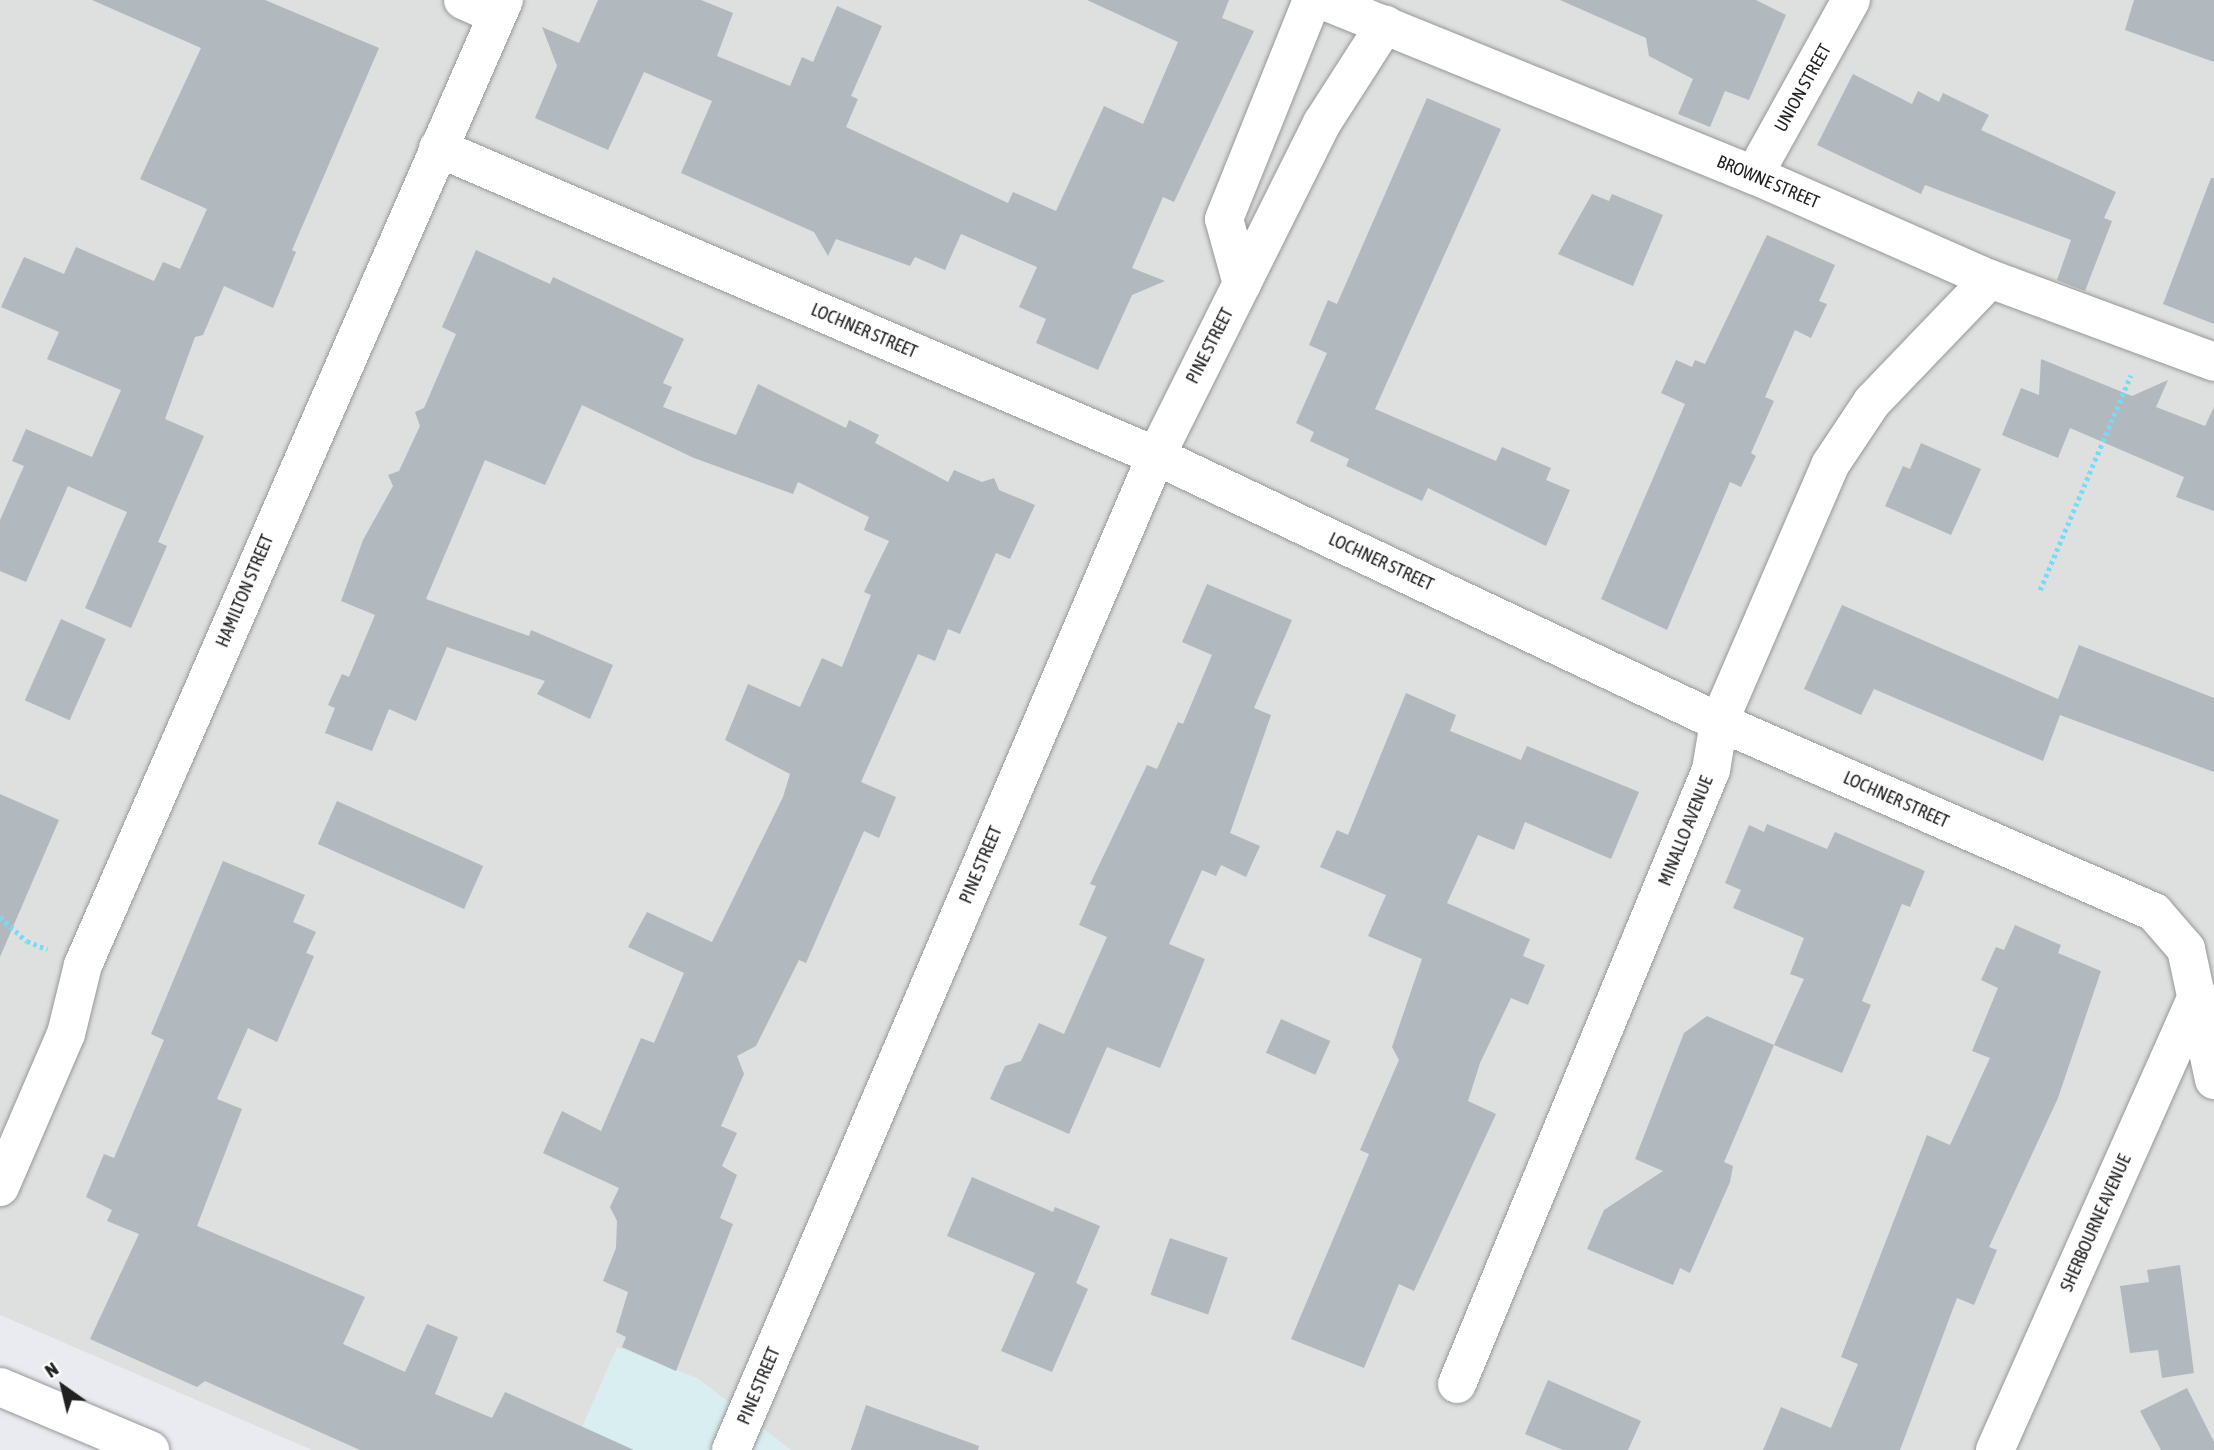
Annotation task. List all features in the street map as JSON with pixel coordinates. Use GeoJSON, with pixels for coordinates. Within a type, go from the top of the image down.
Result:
{"type":"FeatureCollection","features":[{"type":"Feature","properties":{"kind":"street"},"geometry":{"type":"LineString","coordinates":[[463,0],[501,8]]}},
{"type":"Feature","properties":{"kind":"street"},"geometry":{"type":"LineString","coordinates":[[1242,284],[1224,219],[1312,0]]}},
{"type":"Feature","properties":{"kind":"street","name":"BROWNE STREET"},"geometry":{"type":"LineString","coordinates":[[1322,0],[1754,176],[1990,279],[2214,362]]}},
{"type":"Feature","properties":{"kind":"street","name":"UNION STREET"},"geometry":{"type":"LineString","coordinates":[[1754,176],[1851,0]]}},
{"type":"Feature","properties":{"kind":"street","name":"HAMILTON STREET"},"geometry":{"type":"LineString","coordinates":[[0,1187],[66,1034],[83,965],[501,8]]}},
{"type":"Feature","properties":{"kind":"street","name":"PINE STREET"},"geometry":{"type":"LineString","coordinates":[[731,1450],[1156,456],[1322,123],[1385,25]]}},
{"type":"Feature","properties":{"kind":"street","name":"LOCHNER STREET"},"geometry":{"type":"LineString","coordinates":[[438,148],[1156,456],[1719,722],[2154,912],[2186,949],[2198,995],[2214,1080]]}},
{"type":"Feature","properties":{"kind":"street","name":"MINALLO AVENUE"},"geometry":{"type":"LineString","coordinates":[[1457,1384],[1711,770],[1719,722],[1830,465],[1872,402],[1990,279]]}},
{"type":"Feature","properties":{"kind":"street","name":"SHERBOURNE AVENUE"},"geometry":{"type":"LineString","coordinates":[[1995,1450],[2198,995]]}},
{"type":"Feature","properties":{"kind":"street"},"geometry":{"type":"LineString","coordinates":[[0,1387],[150,1450]]}},
{"type":"Feature","properties":{"kind":"path"},"geometry":{"type":"LineString","coordinates":[[2040,590],[2147,337]]}},
{"type":"Feature","properties":{"kind":"path"},"geometry":{"type":"LineString","coordinates":[[0,917],[27,941],[83,965]]}},
{"type":"Feature","properties":{"kind":"shaded area"},"geometry":{"type":"Polygon","coordinates":[[[0,0],[2214,0],[2214,1450],[791,1450],[697,1378],[572,1450],[312,1450],[0,1315],[0,0]]]}},
{"type":"Feature","properties":{"kind":"shaded area"},"geometry":{"type":"Polygon","coordinates":[[[617,1347],[697,1378],[791,1450],[572,1450],[617,1347]]]}},
{"type":"Feature","properties":{"kind":"building"},"geometry":{"type":"Polygon","coordinates":[[[92,0],[265,0],[379,48],[292,250],[296,252],[273,308],[224,286],[203,335],[195,337],[165,419],[204,436],[158,542],[167,546],[131,628],[85,608],[127,512],[68,486],[26,582],[0,571],[0,520],[24,466],[12,461],[26,429],[92,457],[121,390],[47,359],[59,332],[1,307],[24,257],[64,274],[76,247],[154,281],[163,262],[180,269],[207,209],[140,179],[201,48],[92,0]]]}},
{"type":"Feature","properties":{"kind":"building"},"geometry":{"type":"Polygon","coordinates":[[[598,0],[701,0],[733,13],[717,56],[790,86],[802,57],[813,62],[837,6],[882,26],[851,96],[858,99],[846,127],[1008,203],[1013,192],[1056,211],[1104,106],[1143,124],[1178,42],[1087,0],[1229,0],[1222,18],[1254,31],[1174,202],[1163,197],[1132,268],[1165,281],[1132,295],[1098,370],[1036,343],[1046,319],[1019,307],[1037,267],[961,234],[945,270],[915,257],[910,266],[836,239],[828,256],[814,232],[681,173],[712,101],[644,72],[608,150],[535,118],[557,66],[542,27],[579,43],[598,0]]]}},
{"type":"Feature","properties":{"kind":"building"},"geometry":{"type":"Polygon","coordinates":[[[1560,0],[1756,0],[1786,15],[1749,100],[1725,91],[1710,127],[1678,114],[1693,79],[1649,56],[1646,38],[1560,0]]]}},
{"type":"Feature","properties":{"kind":"building"},"geometry":{"type":"Polygon","coordinates":[[[2134,0],[2214,0],[2214,62],[2125,30],[2134,0]]]}},
{"type":"Feature","properties":{"kind":"building"},"geometry":{"type":"Polygon","coordinates":[[[1853,74],[1912,104],[1918,91],[1939,102],[1943,93],[1989,115],[1981,130],[2116,192],[2104,218],[2112,221],[2085,291],[2057,280],[2071,240],[1925,185],[1921,194],[1817,145],[1853,74]]]}},
{"type":"Feature","properties":{"kind":"building"},"geometry":{"type":"Polygon","coordinates":[[[1427,98],[1501,129],[1375,409],[1496,461],[1502,447],[1551,468],[1546,480],[1570,490],[1546,546],[1428,488],[1422,501],[1346,466],[1349,459],[1310,441],[1314,432],[1296,423],[1327,353],[1309,345],[1328,300],[1337,304],[1427,98]]]}},
{"type":"Feature","properties":{"kind":"building"},"geometry":{"type":"Polygon","coordinates":[[[2211,178],[2214,178],[2214,324],[2163,304],[2211,178]]]}},
{"type":"Feature","properties":{"kind":"building"},"geometry":{"type":"Polygon","coordinates":[[[1592,194],[1609,201],[1612,194],[1663,215],[1633,286],[1558,254],[1592,194]]]}},
{"type":"Feature","properties":{"kind":"building"},"geometry":{"type":"Polygon","coordinates":[[[1767,235],[1835,265],[1819,301],[1827,304],[1811,338],[1795,330],[1765,397],[1774,401],[1751,453],[1756,456],[1741,487],[1730,482],[1667,630],[1601,599],[1685,404],[1661,393],[1676,360],[1692,367],[1695,360],[1705,364],[1767,235]]]}},
{"type":"Feature","properties":{"kind":"building"},"geometry":{"type":"Polygon","coordinates":[[[476,250],[550,284],[553,277],[684,339],[663,383],[672,387],[663,407],[736,435],[758,384],[846,428],[849,420],[879,435],[875,443],[948,482],[954,470],[982,482],[994,478],[999,490],[1035,505],[1010,559],[996,553],[960,634],[948,629],[935,661],[918,654],[861,782],[896,797],[879,838],[864,831],[806,963],[799,960],[756,1046],[737,1056],[744,1074],[721,1126],[737,1133],[722,1166],[737,1175],[720,1218],[733,1224],[676,1371],[622,1347],[626,1337],[616,1332],[628,1292],[603,1281],[616,1248],[617,1221],[610,1207],[619,1188],[543,1153],[562,1111],[601,1131],[641,1038],[654,1043],[684,973],[628,947],[647,912],[712,942],[783,797],[790,774],[725,740],[748,684],[800,707],[822,658],[842,667],[871,595],[864,592],[889,541],[864,530],[869,517],[798,482],[793,494],[694,458],[582,405],[545,485],[485,460],[426,599],[529,636],[531,630],[613,665],[590,719],[537,694],[545,681],[447,647],[416,721],[389,709],[372,751],[325,733],[335,708],[328,705],[342,674],[349,677],[375,615],[341,601],[363,540],[393,486],[388,475],[399,471],[420,426],[415,412],[424,408],[456,334],[442,327],[476,250]]]}},
{"type":"Feature","properties":{"kind":"building"},"geometry":{"type":"Polygon","coordinates":[[[2041,359],[2132,396],[2168,380],[2156,407],[2205,426],[2214,407],[2214,511],[2176,497],[2184,477],[2070,428],[2058,458],[2002,435],[2021,388],[2039,395],[2041,359]]]}},
{"type":"Feature","properties":{"kind":"building"},"geometry":{"type":"Polygon","coordinates":[[[1921,443],[1981,469],[1951,535],[1885,506],[1903,466],[1910,469],[1921,443]]]}},
{"type":"Feature","properties":{"kind":"building"},"geometry":{"type":"Polygon","coordinates":[[[1207,584],[1292,620],[1254,708],[1271,715],[1230,833],[1260,846],[1246,877],[1221,865],[1216,876],[1202,870],[1169,944],[1205,959],[1160,1068],[1107,1047],[1069,1134],[990,1099],[1005,1066],[1021,1061],[1039,1023],[1064,1034],[1107,937],[1079,925],[1096,886],[1090,884],[1147,765],[1157,769],[1178,722],[1183,724],[1212,655],[1182,642],[1207,584]]]}},
{"type":"Feature","properties":{"kind":"building"},"geometry":{"type":"Polygon","coordinates":[[[1842,605],[2058,699],[2079,645],[2214,698],[2214,772],[2060,715],[2043,761],[1874,689],[1861,715],[1804,689],[1842,605]]]}},
{"type":"Feature","properties":{"kind":"building"},"geometry":{"type":"Polygon","coordinates":[[[61,619],[106,639],[70,720],[25,700],[61,619]]]}},
{"type":"Feature","properties":{"kind":"building"},"geometry":{"type":"Polygon","coordinates":[[[1406,693],[1456,715],[1450,731],[1521,760],[1527,746],[1639,792],[1611,859],[1525,822],[1514,850],[1478,835],[1447,903],[1530,939],[1523,956],[1545,965],[1528,1005],[1511,998],[1480,1063],[1468,1101],[1496,1114],[1414,1291],[1399,1284],[1364,1368],[1291,1339],[1369,1154],[1360,1150],[1399,1060],[1392,1047],[1422,959],[1368,936],[1386,895],[1320,867],[1337,830],[1348,835],[1406,693]]]}},
{"type":"Feature","properties":{"kind":"building"},"geometry":{"type":"Polygon","coordinates":[[[0,794],[59,820],[0,957],[0,794]]]}},
{"type":"Feature","properties":{"kind":"building"},"geometry":{"type":"Polygon","coordinates":[[[337,801],[483,866],[464,909],[318,844],[337,801]]]}},
{"type":"Feature","properties":{"kind":"building"},"geometry":{"type":"Polygon","coordinates":[[[1767,824],[1827,849],[1835,832],[1925,871],[1910,907],[1902,904],[1862,1001],[1871,1005],[1842,1073],[1774,1045],[1804,979],[1790,974],[1804,938],[1733,908],[1741,890],[1725,883],[1749,825],[1764,832],[1767,824]]]}},
{"type":"Feature","properties":{"kind":"building"},"geometry":{"type":"Polygon","coordinates":[[[223,861],[305,895],[293,922],[316,932],[306,953],[314,956],[277,1042],[248,1028],[217,1099],[242,1109],[197,1226],[365,1297],[343,1344],[405,1372],[427,1324],[458,1337],[435,1394],[492,1418],[505,1392],[634,1450],[360,1450],[205,1381],[197,1387],[90,1339],[139,1234],[107,1221],[112,1210],[86,1197],[104,1154],[114,1158],[164,1040],[151,1034],[223,861]]]}},
{"type":"Feature","properties":{"kind":"building"},"geometry":{"type":"Polygon","coordinates":[[[2015,925],[2061,945],[2058,953],[2101,971],[2058,1098],[1989,1247],[1997,1250],[1974,1305],[1957,1298],[1900,1450],[1763,1450],[1781,1407],[1831,1428],[1858,1364],[1841,1357],[1927,1135],[1950,1145],[1990,1058],[1972,1051],[1998,988],[1981,980],[1996,947],[2004,950],[2015,925]]]}},
{"type":"Feature","properties":{"kind":"building"},"geometry":{"type":"Polygon","coordinates":[[[1707,1016],[1774,1045],[1724,1162],[1733,1166],[1730,1182],[1690,1273],[1680,1268],[1673,1285],[1587,1249],[1604,1210],[1663,1171],[1635,1159],[1684,1033],[1707,1016]]]}},
{"type":"Feature","properties":{"kind":"building"},"geometry":{"type":"Polygon","coordinates":[[[1281,1019],[1330,1041],[1315,1075],[1266,1053],[1281,1019]]]}},
{"type":"Feature","properties":{"kind":"building"},"geometry":{"type":"Polygon","coordinates":[[[972,1177],[1053,1212],[1055,1207],[1100,1226],[1076,1283],[1088,1289],[1052,1372],[1001,1351],[1035,1273],[947,1236],[972,1177]]]}},
{"type":"Feature","properties":{"kind":"building"},"geometry":{"type":"Polygon","coordinates":[[[1170,1238],[1228,1258],[1208,1315],[1150,1295],[1170,1238]]]}},
{"type":"Feature","properties":{"kind":"building"},"geometry":{"type":"Polygon","coordinates":[[[2180,1265],[2194,1373],[2162,1378],[2158,1350],[2130,1353],[2120,1286],[2149,1282],[2147,1270],[2180,1265]]]}},
{"type":"Feature","properties":{"kind":"building"},"geometry":{"type":"Polygon","coordinates":[[[1548,1380],[1641,1421],[1628,1450],[1563,1450],[1525,1434],[1548,1380]]]}},
{"type":"Feature","properties":{"kind":"building"},"geometry":{"type":"Polygon","coordinates":[[[2187,1388],[2214,1442],[2214,1450],[2161,1450],[2140,1411],[2187,1388]]]}},
{"type":"Feature","properties":{"kind":"building"},"geometry":{"type":"Polygon","coordinates":[[[866,1405],[979,1446],[978,1450],[851,1450],[866,1405]]]}}]}
